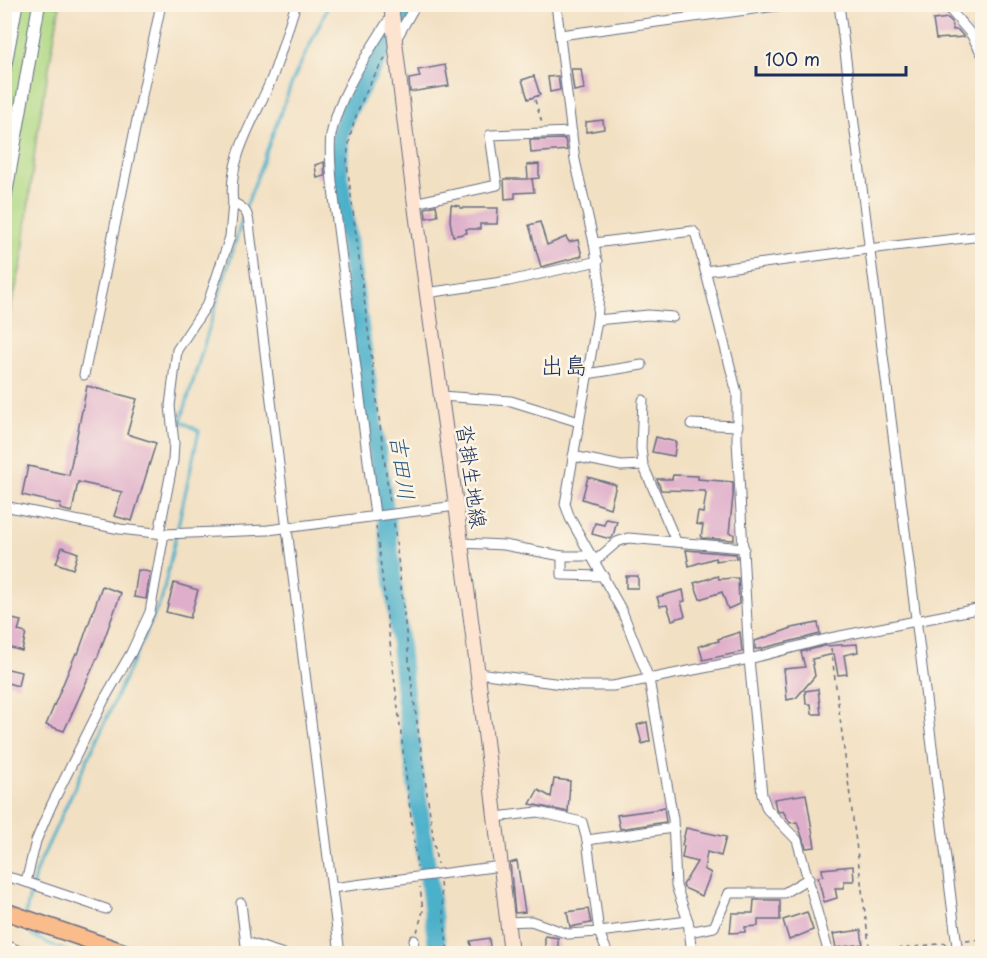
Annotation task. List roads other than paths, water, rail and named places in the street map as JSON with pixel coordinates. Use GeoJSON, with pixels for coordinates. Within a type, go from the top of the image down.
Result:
{"type":"FeatureCollection","features":[{"type":"Feature","properties":{"kind":"highway"},"geometry":{"type":"LineString","coordinates":[[4,911],[129,954]]}},
{"type":"Feature","properties":{"kind":"main road","name":"沓掛生地線"},"geometry":{"type":"LineString","coordinates":[[393,10],[394,41],[414,203],[478,673],[511,954]]}},
{"type":"Feature","properties":{"kind":"street"},"geometry":{"type":"LineString","coordinates":[[4,81],[18,4]]}},
{"type":"Feature","properties":{"kind":"street"},"geometry":{"type":"LineString","coordinates":[[4,205],[39,4]]}},
{"type":"Feature","properties":{"kind":"street"},"geometry":{"type":"LineString","coordinates":[[84,375],[161,4]]}},
{"type":"Feature","properties":{"kind":"street"},"geometry":{"type":"LineString","coordinates":[[26,882],[36,840],[51,806],[150,612],[173,461],[174,442],[170,406],[177,350],[208,303],[230,237],[233,167],[271,81],[296,4]]}},
{"type":"Feature","properties":{"kind":"street"},"geometry":{"type":"LineString","coordinates":[[394,41],[416,4]]}},
{"type":"Feature","properties":{"kind":"street"},"geometry":{"type":"LineString","coordinates":[[556,4],[575,160],[598,261],[600,283],[597,320],[565,504],[570,518],[622,611],[649,679],[673,828],[676,886],[688,921],[692,954]]}},
{"type":"Feature","properties":{"kind":"street"},"geometry":{"type":"LineString","coordinates":[[560,35],[791,4]]}},
{"type":"Feature","properties":{"kind":"street"},"geometry":{"type":"LineString","coordinates":[[839,4],[958,954]]}},
{"type":"Feature","properties":{"kind":"street"},"geometry":{"type":"LineString","coordinates":[[945,4],[971,34],[982,54]]}},
{"type":"Feature","properties":{"kind":"street"},"geometry":{"type":"LineString","coordinates":[[980,4],[982,11]]}},
{"type":"Feature","properties":{"kind":"street"},"geometry":{"type":"LineString","coordinates":[[375,515],[332,182],[331,136],[346,94],[393,10]]}},
{"type":"Feature","properties":{"kind":"street"},"geometry":{"type":"LineString","coordinates":[[414,203],[497,185],[490,135],[572,132]]}},
{"type":"Feature","properties":{"kind":"street"},"geometry":{"type":"LineString","coordinates":[[232,202],[243,207],[247,213],[340,954]]}},
{"type":"Feature","properties":{"kind":"street"},"geometry":{"type":"LineString","coordinates":[[594,243],[693,231],[737,393],[749,659],[762,795],[767,809],[797,840],[830,954]]}},
{"type":"Feature","properties":{"kind":"street"},"geometry":{"type":"LineString","coordinates":[[705,272],[868,249],[982,236]]}},
{"type":"Feature","properties":{"kind":"street"},"geometry":{"type":"LineString","coordinates":[[426,292],[509,281],[598,261]]}},
{"type":"Feature","properties":{"kind":"street"},"geometry":{"type":"LineString","coordinates":[[597,320],[648,315],[673,317]]}},
{"type":"Feature","properties":{"kind":"street"},"geometry":{"type":"LineString","coordinates":[[587,374],[642,365]]}},
{"type":"Feature","properties":{"kind":"street"},"geometry":{"type":"LineString","coordinates":[[441,396],[511,401],[579,422]]}},
{"type":"Feature","properties":{"kind":"street"},"geometry":{"type":"LineString","coordinates":[[643,400],[641,448],[643,465],[676,541]]}},
{"type":"Feature","properties":{"kind":"street"},"geometry":{"type":"LineString","coordinates":[[691,424],[738,426]]}},
{"type":"Feature","properties":{"kind":"street"},"geometry":{"type":"LineString","coordinates":[[573,456],[621,466],[643,465]]}},
{"type":"Feature","properties":{"kind":"street"},"geometry":{"type":"LineString","coordinates":[[4,506],[120,529],[161,534],[268,530],[456,506]]}},
{"type":"Feature","properties":{"kind":"street"},"geometry":{"type":"LineString","coordinates":[[461,543],[504,545],[562,556],[593,558],[617,542],[628,538],[744,548]]}},
{"type":"Feature","properties":{"kind":"street"},"geometry":{"type":"LineString","coordinates":[[562,556],[562,575],[604,576]]}},
{"type":"Feature","properties":{"kind":"street"},"geometry":{"type":"LineString","coordinates":[[478,673],[577,686],[613,686],[749,659],[830,638],[982,608]]}},
{"type":"Feature","properties":{"kind":"street"},"geometry":{"type":"LineString","coordinates":[[496,817],[538,812],[582,822],[588,840],[598,933],[608,954]]}},
{"type":"Feature","properties":{"kind":"street"},"geometry":{"type":"LineString","coordinates":[[588,840],[673,828]]}},
{"type":"Feature","properties":{"kind":"street"},"geometry":{"type":"LineString","coordinates":[[332,888],[501,866]]}},
{"type":"Feature","properties":{"kind":"street"},"geometry":{"type":"LineString","coordinates":[[4,876],[106,909]]}},
{"type":"Feature","properties":{"kind":"street"},"geometry":{"type":"LineString","coordinates":[[689,932],[714,927],[729,893],[784,893],[808,878]]}},
{"type":"Feature","properties":{"kind":"street"},"geometry":{"type":"LineString","coordinates":[[242,903],[247,954]]}},
{"type":"Feature","properties":{"kind":"street"},"geometry":{"type":"LineString","coordinates":[[507,922],[531,921],[568,934],[598,933],[688,921]]}},
{"type":"Feature","properties":{"kind":"street"},"geometry":{"type":"LineString","coordinates":[[411,954],[414,940]]}},
{"type":"Feature","properties":{"kind":"street"},"geometry":{"type":"LineString","coordinates":[[246,942],[284,954]]}},
{"type":"Feature","properties":{"kind":"street"},"geometry":{"type":"LineString","coordinates":[[4,944],[26,954]]}},
{"type":"Feature","properties":{"kind":"waterway"},"geometry":{"type":"LineString","coordinates":[[246,207],[292,82],[327,9],[322,4]]}},
{"type":"Feature","properties":{"kind":"waterway","name":"吉田川"},"geometry":{"type":"LineString","coordinates":[[409,4],[348,111],[340,134],[339,173],[387,524],[407,711],[438,954]]}},
{"type":"Feature","properties":{"kind":"waterway"},"geometry":{"type":"LineString","coordinates":[[973,30],[982,41]]}},
{"type":"Feature","properties":{"kind":"waterway"},"geometry":{"type":"LineString","coordinates":[[26,912],[36,871],[162,598],[199,431],[181,421],[244,213]]}},
{"type":"Feature","properties":{"kind":"waterway"},"geometry":{"type":"LineString","coordinates":[[30,927],[32,936],[73,954]]}},
{"type":"Feature","properties":{"kind":"district","name":"出島"},"geometry":{"type":"Point","coordinates":[564,364]}}]}
